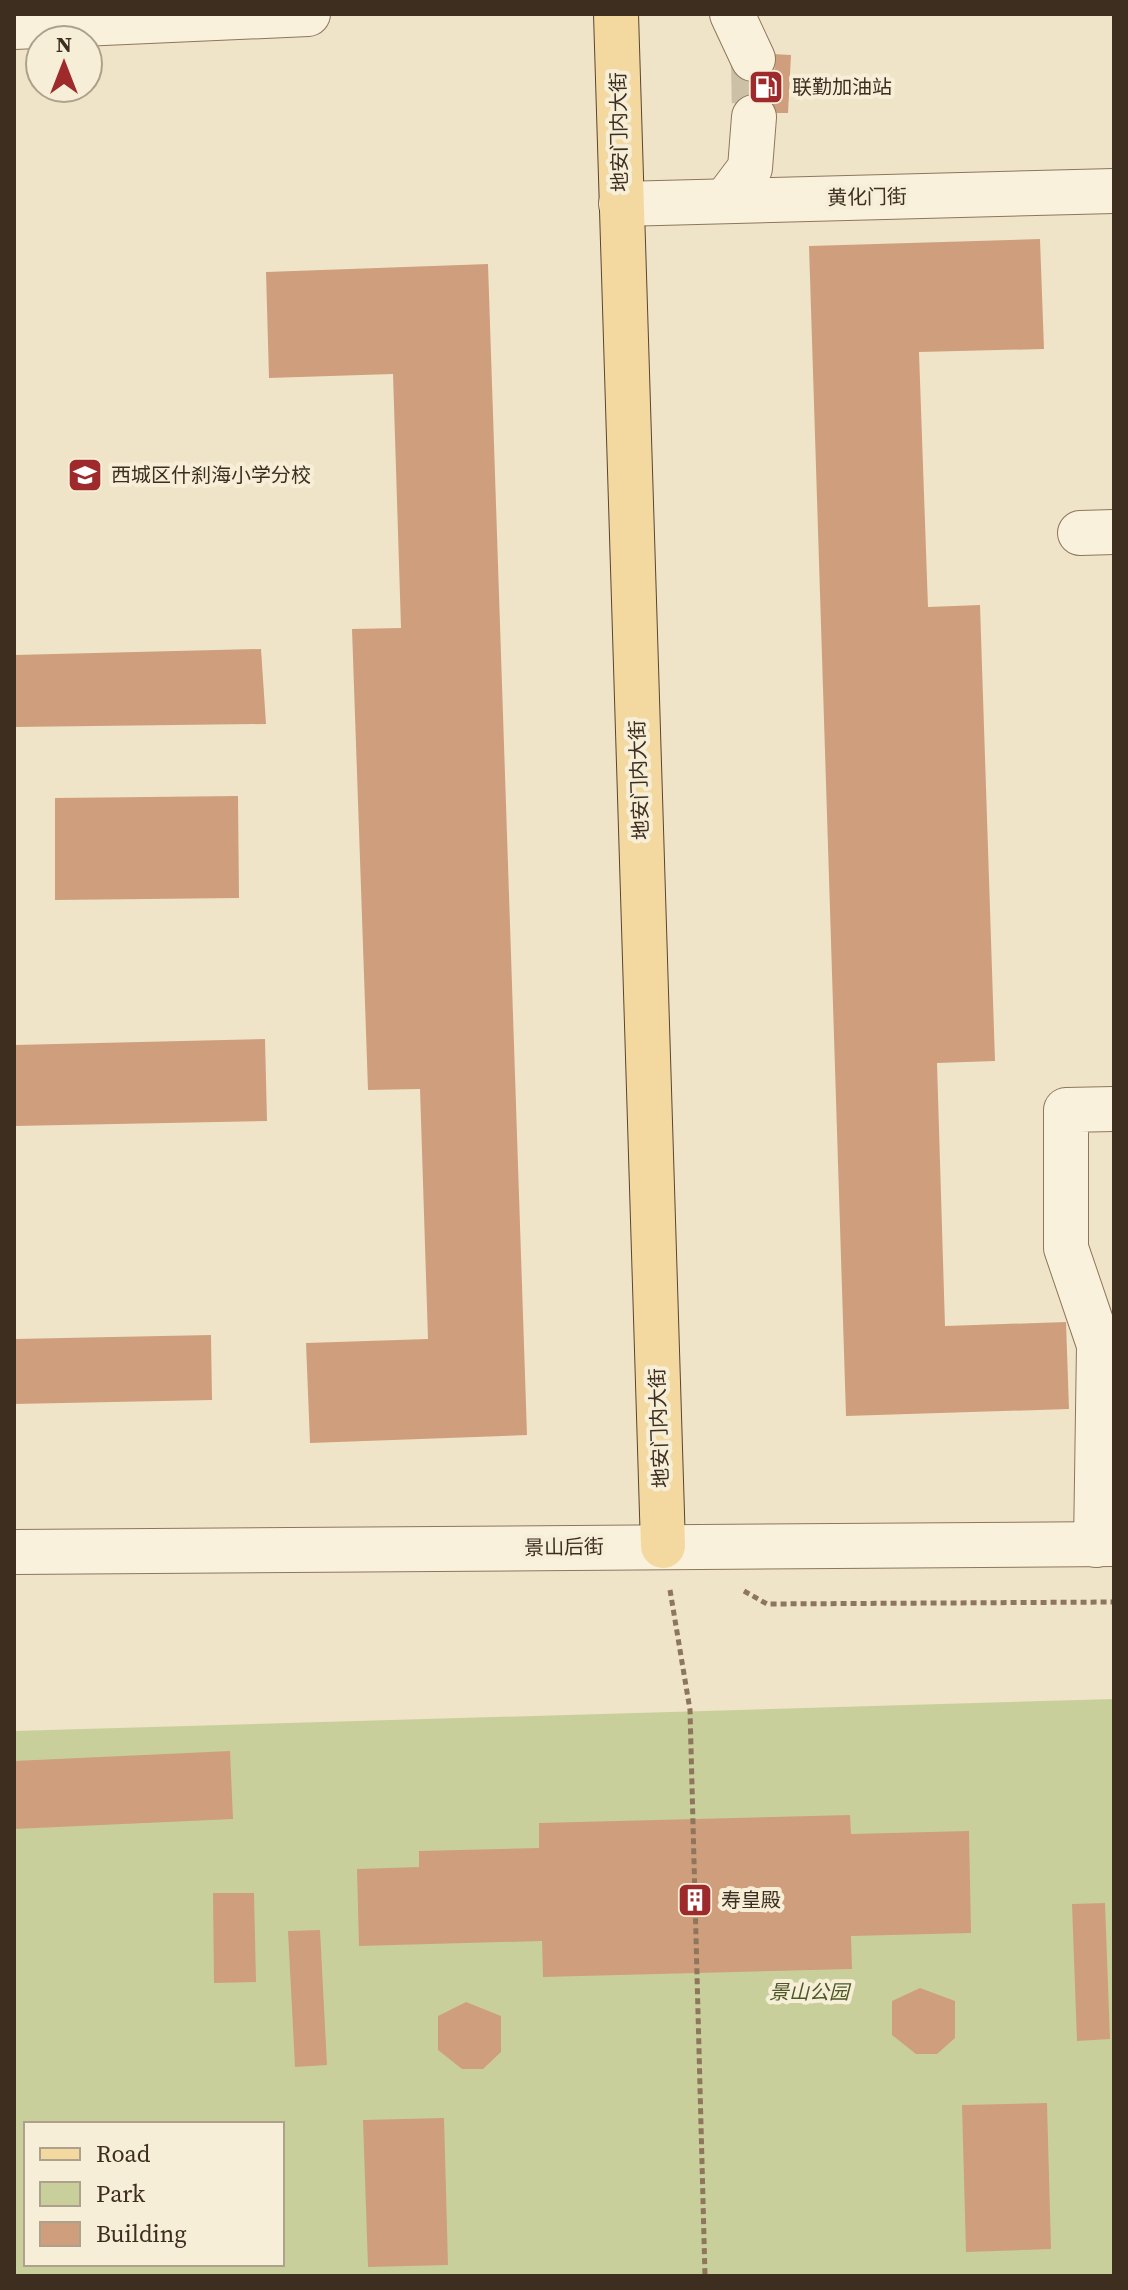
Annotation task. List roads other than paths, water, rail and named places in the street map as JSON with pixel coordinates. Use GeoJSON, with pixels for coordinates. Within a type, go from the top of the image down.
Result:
{"type":"FeatureCollection","features":[{"type":"Feature","properties":{"kind":"main road","name":"地安门内大街"},"geometry":{"type":"LineString","coordinates":[[616,14],[663,1546]]}},
{"type":"Feature","properties":{"kind":"street"},"geometry":{"type":"LineString","coordinates":[[14,27],[308,14]]}},
{"type":"Feature","properties":{"kind":"street"},"geometry":{"type":"LineString","coordinates":[[732,14],[753,59]]}},
{"type":"Feature","properties":{"kind":"street"},"geometry":{"type":"LineString","coordinates":[[726,200],[750,168],[754,117]]}},
{"type":"Feature","properties":{"kind":"street","name":"黄化门街"},"geometry":{"type":"LineString","coordinates":[[621,204],[1114,191]]}},
{"type":"Feature","properties":{"kind":"street"},"geometry":{"type":"LineString","coordinates":[[1105,1544],[1099,1345],[1066,1248],[1066,1110],[1114,1109]]}},
{"type":"Feature","properties":{"kind":"street","name":"景山后街"},"geometry":{"type":"LineString","coordinates":[[14,1552],[1105,1544]]}},
{"type":"Feature","properties":{"kind":"tunnel"},"geometry":{"type":"LineString","coordinates":[[753,59],[754,117]]}},
{"type":"Feature","properties":{"kind":"place","name":"联勤加油站"},"geometry":{"type":"Point","coordinates":[766,87]}},
{"type":"Feature","properties":{"kind":"place","name":"西城区什刹海小学分校"},"geometry":{"type":"Point","coordinates":[85,475]}},
{"type":"Feature","properties":{"kind":"place","name":"寿皇殿"},"geometry":{"type":"Point","coordinates":[695,1900]}},
{"type":"Feature","properties":{"kind":"park label","name":"景山公园"},"geometry":{"type":"Point","coordinates":[809,1992]}}]}
